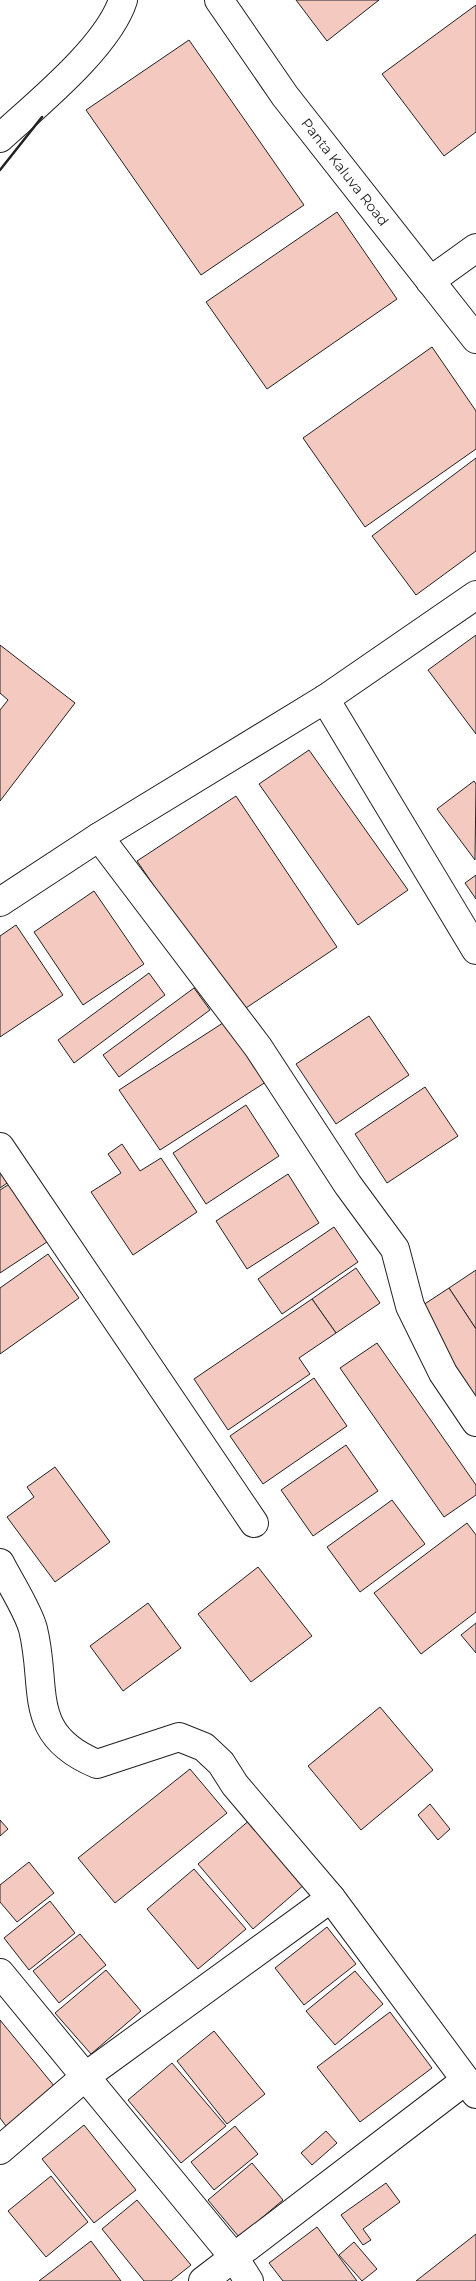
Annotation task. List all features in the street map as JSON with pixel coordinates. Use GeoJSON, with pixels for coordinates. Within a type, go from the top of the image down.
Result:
{"type":"FeatureCollection","features":[{"type":"Feature","properties":{"kind":"street"},"geometry":{"type":"LineString","coordinates":[[0,138],[53,90],[108,31],[118,17],[123,0]]}},
{"type":"Feature","properties":{"kind":"street","name":"Panta Kaluva Road"},"geometry":{"type":"LineString","coordinates":[[220,0],[285,96],[476,340]]}},
{"type":"Feature","properties":{"kind":"street"},"geometry":{"type":"LineString","coordinates":[[430,281],[476,248]]}},
{"type":"Feature","properties":{"kind":"street"},"geometry":{"type":"LineString","coordinates":[[0,902],[99,837],[325,699],[476,595]]}},
{"type":"Feature","properties":{"kind":"street"},"geometry":{"type":"LineString","coordinates":[[325,699],[476,950]]}},
{"type":"Feature","properties":{"kind":"street"},"geometry":{"type":"LineString","coordinates":[[99,837],[258,1047],[348,1186],[395,1249],[410,1306],[443,1373],[476,1422]]}},
{"type":"Feature","properties":{"kind":"street"},"geometry":{"type":"LineString","coordinates":[[0,1147],[254,1523]]}},
{"type":"Feature","properties":{"kind":"street"},"geometry":{"type":"LineString","coordinates":[[0,1563],[32,1627],[44,1718],[64,1745],[80,1757],[97,1764],[179,1736],[204,1747],[221,1763],[235,1785],[330,1898],[471,2087],[233,2256],[203,2281]]}},
{"type":"Feature","properties":{"kind":"street"},"geometry":{"type":"LineString","coordinates":[[0,2150],[86,2076],[330,1898]]}},
{"type":"Feature","properties":{"kind":"street"},"geometry":{"type":"LineString","coordinates":[[5,1990],[86,2076],[233,2256],[249,2281]]}},
{"type":"Feature","properties":{"kind":"building"},"geometry":{"type":"Polygon","coordinates":[[[296,0],[379,0],[327,41],[296,0]]]}},
{"type":"Feature","properties":{"kind":"building"},"geometry":{"type":"Polygon","coordinates":[[[476,5],[476,132],[444,156],[382,74],[476,5]]]}},
{"type":"Feature","properties":{"kind":"building"},"geometry":{"type":"Polygon","coordinates":[[[189,40],[304,205],[201,275],[86,110],[189,40]]]}},
{"type":"Feature","properties":{"kind":"building"},"geometry":{"type":"Polygon","coordinates":[[[337,212],[397,299],[267,389],[206,302],[337,212]]]}},
{"type":"Feature","properties":{"kind":"building"},"geometry":{"type":"Polygon","coordinates":[[[432,347],[476,411],[476,449],[365,527],[303,438],[432,347]]]}},
{"type":"Feature","properties":{"kind":"building"},"geometry":{"type":"Polygon","coordinates":[[[476,458],[476,551],[416,595],[372,536],[476,458]]]}},
{"type":"Feature","properties":{"kind":"building"},"geometry":{"type":"Polygon","coordinates":[[[476,635],[476,734],[428,670],[476,635]]]}},
{"type":"Feature","properties":{"kind":"building"},"geometry":{"type":"Polygon","coordinates":[[[0,645],[75,703],[0,801],[0,710],[8,700],[0,693],[0,645]]]}},
{"type":"Feature","properties":{"kind":"building"},"geometry":{"type":"Polygon","coordinates":[[[309,750],[408,890],[358,925],[259,784],[309,750]]]}},
{"type":"Feature","properties":{"kind":"building"},"geometry":{"type":"Polygon","coordinates":[[[474,781],[476,784],[475,860],[437,809],[474,781]]]}},
{"type":"Feature","properties":{"kind":"building"},"geometry":{"type":"Polygon","coordinates":[[[236,796],[337,947],[240,1012],[137,861],[236,796]]]}},
{"type":"Feature","properties":{"kind":"building"},"geometry":{"type":"Polygon","coordinates":[[[476,875],[476,899],[465,883],[476,875]]]}},
{"type":"Feature","properties":{"kind":"building"},"geometry":{"type":"Polygon","coordinates":[[[94,891],[144,964],[83,1005],[34,932],[94,891]]]}},
{"type":"Feature","properties":{"kind":"building"},"geometry":{"type":"Polygon","coordinates":[[[16,925],[63,995],[0,1037],[0,936],[16,925]]]}},
{"type":"Feature","properties":{"kind":"building"},"geometry":{"type":"Polygon","coordinates":[[[149,973],[165,995],[74,1063],[58,1040],[149,973]]]}},
{"type":"Feature","properties":{"kind":"building"},"geometry":{"type":"Polygon","coordinates":[[[194,988],[210,1010],[119,1077],[103,1055],[194,988]]]}},
{"type":"Feature","properties":{"kind":"building"},"geometry":{"type":"Polygon","coordinates":[[[369,1016],[409,1075],[336,1124],[296,1064],[369,1016]]]}},
{"type":"Feature","properties":{"kind":"building"},"geometry":{"type":"Polygon","coordinates":[[[226,1021],[269,1080],[160,1150],[119,1090],[226,1021]]]}},
{"type":"Feature","properties":{"kind":"building"},"geometry":{"type":"Polygon","coordinates":[[[425,1087],[458,1136],[387,1183],[355,1134],[425,1087]]]}},
{"type":"Feature","properties":{"kind":"building"},"geometry":{"type":"Polygon","coordinates":[[[246,1105],[279,1156],[206,1204],[173,1153],[246,1105]]]}},
{"type":"Feature","properties":{"kind":"building"},"geometry":{"type":"Polygon","coordinates":[[[122,1144],[140,1171],[161,1158],[197,1212],[133,1255],[91,1192],[121,1173],[108,1154],[122,1144]]]}},
{"type":"Feature","properties":{"kind":"building"},"geometry":{"type":"Polygon","coordinates":[[[0,1166],[10,1181],[0,1188],[0,1166]]]}},
{"type":"Feature","properties":{"kind":"building"},"geometry":{"type":"Polygon","coordinates":[[[288,1174],[319,1223],[247,1269],[216,1221],[288,1174]]]}},
{"type":"Feature","properties":{"kind":"building"},"geometry":{"type":"Polygon","coordinates":[[[11,1183],[50,1240],[0,1273],[0,1190],[11,1183]]]}},
{"type":"Feature","properties":{"kind":"building"},"geometry":{"type":"Polygon","coordinates":[[[334,1227],[358,1262],[282,1314],[258,1279],[334,1227]]]}},
{"type":"Feature","properties":{"kind":"building"},"geometry":{"type":"Polygon","coordinates":[[[48,1254],[79,1298],[0,1354],[0,1288],[48,1254]]]}},
{"type":"Feature","properties":{"kind":"building"},"geometry":{"type":"Polygon","coordinates":[[[356,1268],[380,1303],[336,1333],[312,1299],[356,1268]]]}},
{"type":"Feature","properties":{"kind":"building"},"geometry":{"type":"Polygon","coordinates":[[[476,1270],[476,1329],[449,1288],[476,1270]]]}},
{"type":"Feature","properties":{"kind":"building"},"geometry":{"type":"Polygon","coordinates":[[[449,1288],[476,1329],[476,1399],[417,1309],[449,1288]]]}},
{"type":"Feature","properties":{"kind":"building"},"geometry":{"type":"Polygon","coordinates":[[[312,1299],[336,1333],[299,1358],[310,1374],[228,1430],[194,1379],[312,1299]]]}},
{"type":"Feature","properties":{"kind":"building"},"geometry":{"type":"Polygon","coordinates":[[[377,1343],[476,1485],[476,1495],[444,1517],[340,1368],[377,1343]]]}},
{"type":"Feature","properties":{"kind":"building"},"geometry":{"type":"Polygon","coordinates":[[[314,1378],[347,1426],[263,1484],[230,1436],[314,1378]]]}},
{"type":"Feature","properties":{"kind":"building"},"geometry":{"type":"Polygon","coordinates":[[[346,1445],[378,1491],[313,1536],[281,1490],[346,1445]]]}},
{"type":"Feature","properties":{"kind":"building"},"geometry":{"type":"Polygon","coordinates":[[[55,1467],[110,1542],[55,1582],[7,1517],[34,1497],[27,1487],[55,1467]]]}},
{"type":"Feature","properties":{"kind":"building"},"geometry":{"type":"Polygon","coordinates":[[[392,1500],[425,1544],[360,1592],[327,1547],[392,1500]]]}},
{"type":"Feature","properties":{"kind":"building"},"geometry":{"type":"Polygon","coordinates":[[[467,1523],[476,1535],[476,1612],[421,1654],[374,1593],[467,1523]]]}},
{"type":"Feature","properties":{"kind":"building"},"geometry":{"type":"Polygon","coordinates":[[[258,1567],[312,1636],[251,1682],[198,1614],[258,1567]]]}},
{"type":"Feature","properties":{"kind":"building"},"geometry":{"type":"Polygon","coordinates":[[[148,1603],[181,1648],[123,1691],[90,1646],[148,1603]]]}},
{"type":"Feature","properties":{"kind":"building"},"geometry":{"type":"Polygon","coordinates":[[[476,1623],[476,1653],[461,1635],[476,1623]]]}},
{"type":"Feature","properties":{"kind":"building"},"geometry":{"type":"Polygon","coordinates":[[[380,1707],[433,1770],[361,1830],[308,1766],[380,1707]]]}},
{"type":"Feature","properties":{"kind":"building"},"geometry":{"type":"Polygon","coordinates":[[[190,1769],[227,1813],[115,1903],[78,1858],[190,1769]]]}},
{"type":"Feature","properties":{"kind":"building"},"geometry":{"type":"Polygon","coordinates":[[[430,1804],[450,1829],[438,1840],[418,1815],[430,1804]]]}},
{"type":"Feature","properties":{"kind":"building"},"geometry":{"type":"Polygon","coordinates":[[[251,1819],[305,1884],[253,1929],[198,1864],[251,1819]]]}},
{"type":"Feature","properties":{"kind":"building"},"geometry":{"type":"Polygon","coordinates":[[[0,1820],[8,1829],[0,1836],[0,1820]]]}},
{"type":"Feature","properties":{"kind":"building"},"geometry":{"type":"Polygon","coordinates":[[[29,1862],[54,1893],[17,1922],[0,1902],[0,1885],[29,1862]]]}},
{"type":"Feature","properties":{"kind":"building"},"geometry":{"type":"Polygon","coordinates":[[[194,1869],[246,1929],[198,1969],[147,1909],[194,1869]]]}},
{"type":"Feature","properties":{"kind":"building"},"geometry":{"type":"Polygon","coordinates":[[[50,1901],[75,1933],[29,1970],[4,1938],[50,1901]]]}},
{"type":"Feature","properties":{"kind":"building"},"geometry":{"type":"Polygon","coordinates":[[[327,1927],[356,1964],[304,2005],[275,1968],[327,1927]]]}},
{"type":"Feature","properties":{"kind":"building"},"geometry":{"type":"Polygon","coordinates":[[[80,1934],[106,1965],[59,2003],[33,1971],[80,1934]]]}},
{"type":"Feature","properties":{"kind":"building"},"geometry":{"type":"Polygon","coordinates":[[[106,1970],[141,2011],[91,2054],[55,2013],[106,1970]]]}},
{"type":"Feature","properties":{"kind":"building"},"geometry":{"type":"Polygon","coordinates":[[[355,1971],[383,2004],[335,2045],[306,2011],[355,1971]]]}},
{"type":"Feature","properties":{"kind":"building"},"geometry":{"type":"Polygon","coordinates":[[[390,2012],[432,2068],[360,2122],[317,2067],[390,2012]]]}},
{"type":"Feature","properties":{"kind":"building"},"geometry":{"type":"Polygon","coordinates":[[[0,2020],[55,2087],[6,2126],[0,2118],[0,2020]]]}},
{"type":"Feature","properties":{"kind":"building"},"geometry":{"type":"Polygon","coordinates":[[[214,2031],[265,2094],[227,2124],[177,2061],[214,2031]]]}},
{"type":"Feature","properties":{"kind":"building"},"geometry":{"type":"Polygon","coordinates":[[[172,2063],[226,2126],[181,2163],[128,2100],[172,2063]]]}},
{"type":"Feature","properties":{"kind":"building"},"geometry":{"type":"Polygon","coordinates":[[[84,2125],[136,2190],[94,2223],[42,2159],[84,2125]]]}},
{"type":"Feature","properties":{"kind":"building"},"geometry":{"type":"Polygon","coordinates":[[[235,2126],[258,2154],[214,2190],[191,2162],[235,2126]]]}},
{"type":"Feature","properties":{"kind":"building"},"geometry":{"type":"Polygon","coordinates":[[[326,2131],[337,2143],[312,2165],[301,2153],[326,2131]]]}},
{"type":"Feature","properties":{"kind":"building"},"geometry":{"type":"Polygon","coordinates":[[[252,2163],[283,2200],[239,2237],[208,2200],[252,2163]]]}},
{"type":"Feature","properties":{"kind":"building"},"geometry":{"type":"Polygon","coordinates":[[[51,2176],[88,2222],[46,2257],[8,2211],[51,2176]]]}},
{"type":"Feature","properties":{"kind":"building"},"geometry":{"type":"Polygon","coordinates":[[[386,2183],[400,2202],[363,2229],[371,2240],[363,2245],[341,2215],[386,2183]]]}},
{"type":"Feature","properties":{"kind":"building"},"geometry":{"type":"Polygon","coordinates":[[[137,2200],[191,2265],[171,2281],[144,2281],[102,2229],[137,2200]]]}},
{"type":"Feature","properties":{"kind":"building"},"geometry":{"type":"Polygon","coordinates":[[[317,2227],[357,2281],[283,2281],[269,2263],[317,2227]]]}},
{"type":"Feature","properties":{"kind":"building"},"geometry":{"type":"Polygon","coordinates":[[[476,2234],[476,2281],[416,2281],[476,2234]]]}},
{"type":"Feature","properties":{"kind":"building"},"geometry":{"type":"Polygon","coordinates":[[[91,2241],[121,2281],[39,2281],[91,2241]]]}},
{"type":"Feature","properties":{"kind":"building"},"geometry":{"type":"Polygon","coordinates":[[[354,2242],[377,2269],[362,2281],[339,2255],[354,2242]]]}},
{"type":"Feature","properties":{"kind":"wall"},"geometry":{"type":"LineString","coordinates":[[0,170],[42,117]]}}]}
